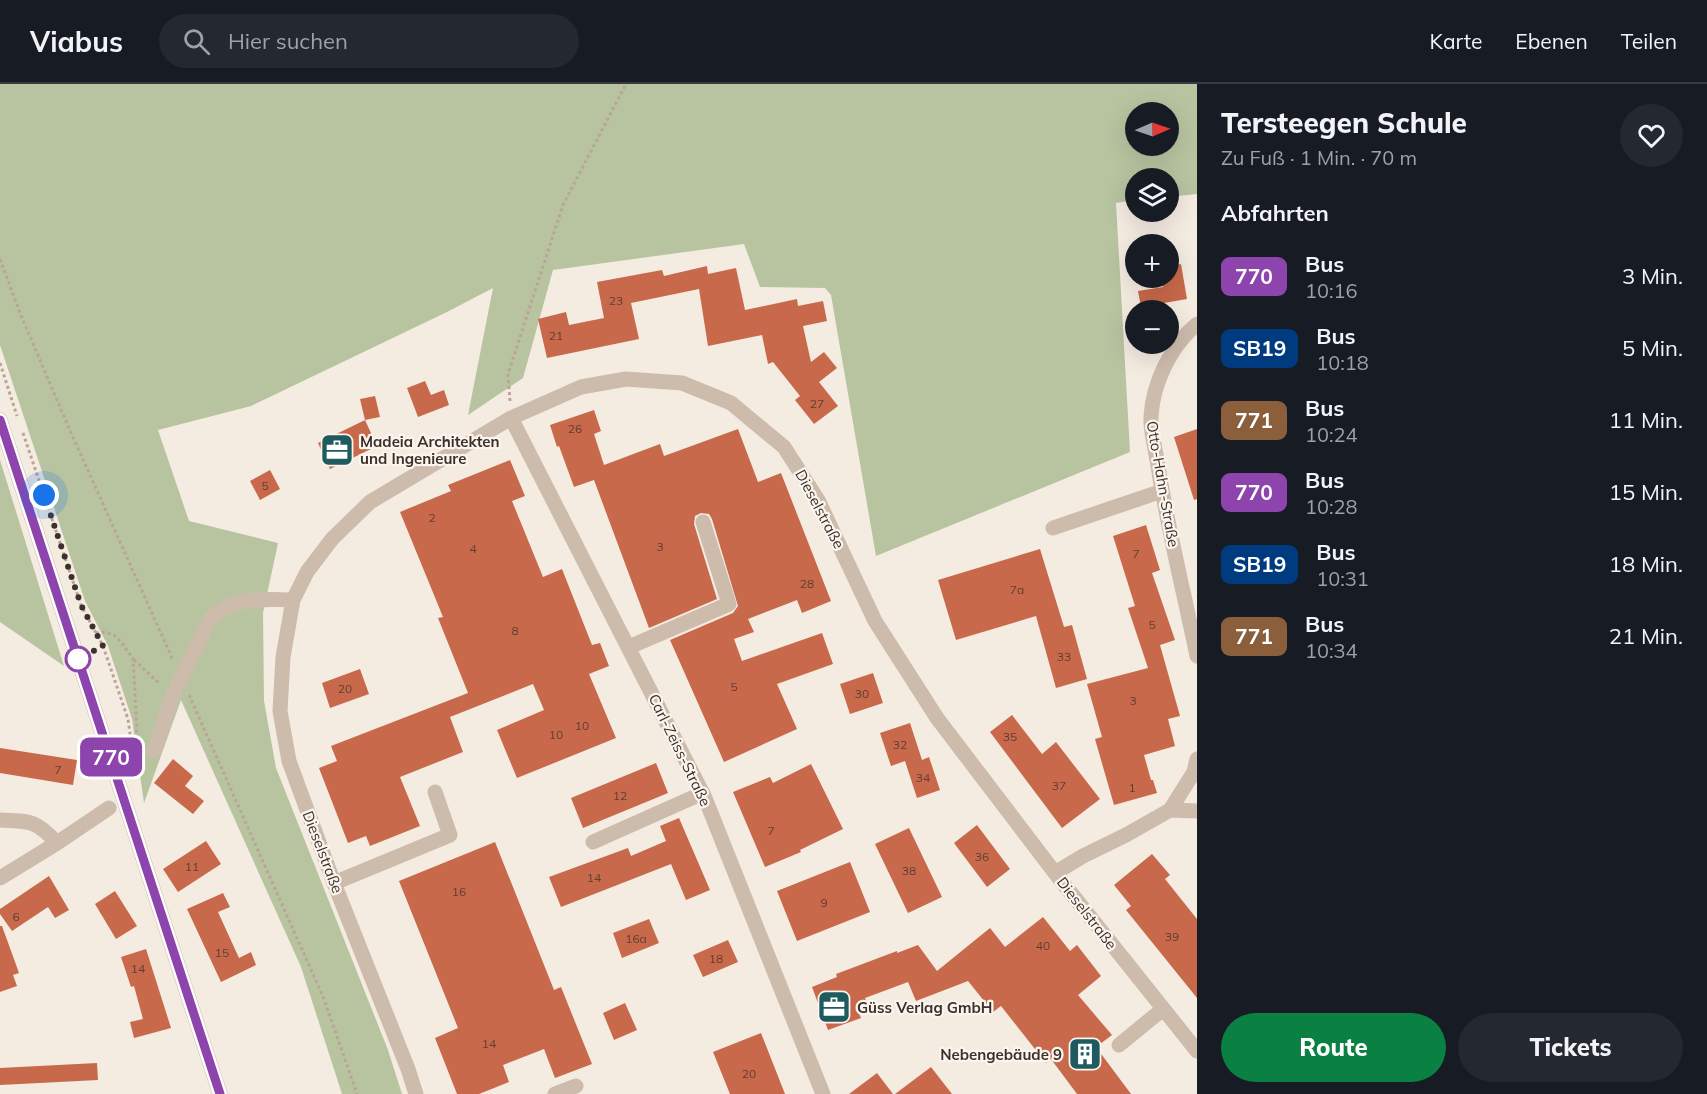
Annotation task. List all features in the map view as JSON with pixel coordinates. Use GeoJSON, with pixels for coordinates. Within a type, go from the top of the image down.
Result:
{"type":"FeatureCollection","features":[{"type":"Feature","properties":{"kind":"street","name":"Otto-Hahn-Straße"},"geometry":{"type":"LineString","coordinates":[[1197,324],[1168,360],[1157,387],[1151,418],[1162,491],[1197,653]]}},
{"type":"Feature","properties":{"kind":"street","name":"Dieselstraße"},"geometry":{"type":"LineString","coordinates":[[416,1094],[289,761],[280,711],[283,657],[293,600],[307,572],[332,539],[370,502],[511,418],[580,387],[626,379],[682,383],[731,403],[784,447],[818,500],[875,621],[930,708],[1055,873],[1197,1051]]}},
{"type":"Feature","properties":{"kind":"street","name":"Carl-Zeiss-Straße"},"geometry":{"type":"LineString","coordinates":[[511,418],[703,794],[823,1094]]}},
{"type":"Feature","properties":{"kind":"street"},"geometry":{"type":"LineString","coordinates":[[0,420],[220,1094]]}},
{"type":"Feature","properties":{"kind":"street"},"geometry":{"type":"LineString","coordinates":[[1053,528],[1162,491]]}},
{"type":"Feature","properties":{"kind":"street"},"geometry":{"type":"LineString","coordinates":[[629,647],[729,604],[703,522]]}},
{"type":"Feature","properties":{"kind":"street"},"geometry":{"type":"LineString","coordinates":[[154,751],[174,692],[210,619],[219,609],[240,602],[260,599],[293,600]]}},
{"type":"Feature","properties":{"kind":"street"},"geometry":{"type":"LineString","coordinates":[[1055,873],[1170,810],[1194,772],[1197,759]]}},
{"type":"Feature","properties":{"kind":"street"},"geometry":{"type":"LineString","coordinates":[[334,883],[450,835],[435,792]]}},
{"type":"Feature","properties":{"kind":"street"},"geometry":{"type":"LineString","coordinates":[[593,842],[703,794]]}},
{"type":"Feature","properties":{"kind":"street"},"geometry":{"type":"LineString","coordinates":[[0,878],[109,808]]}},
{"type":"Feature","properties":{"kind":"street"},"geometry":{"type":"LineString","coordinates":[[1170,810],[1197,811]]}},
{"type":"Feature","properties":{"kind":"street"},"geometry":{"type":"LineString","coordinates":[[0,820],[22,821],[42,826],[57,843]]}},
{"type":"Feature","properties":{"kind":"street"},"geometry":{"type":"LineString","coordinates":[[1119,1045],[1163,1009]]}},
{"type":"Feature","properties":{"kind":"street"},"geometry":{"type":"LineString","coordinates":[[555,1094],[576,1086]]}},
{"type":"Feature","properties":{"kind":"path"},"geometry":{"type":"LineString","coordinates":[[511,418],[508,374],[563,205],[626,84]]}},
{"type":"Feature","properties":{"kind":"path"},"geometry":{"type":"LineString","coordinates":[[0,259],[20,313],[68,426],[174,662]]}},
{"type":"Feature","properties":{"kind":"path"},"geometry":{"type":"LineString","coordinates":[[0,363],[18,418]]}},
{"type":"Feature","properties":{"kind":"path"},"geometry":{"type":"LineString","coordinates":[[22,429],[81,605],[103,646],[128,719],[137,787]]}},
{"type":"Feature","properties":{"kind":"path"},"geometry":{"type":"LineString","coordinates":[[96,633],[105,632],[114,635],[154,680],[174,692]]}},
{"type":"Feature","properties":{"kind":"path"},"geometry":{"type":"LineString","coordinates":[[132,742],[137,730],[133,659]]}},
{"type":"Feature","properties":{"kind":"path"},"geometry":{"type":"LineString","coordinates":[[194,706],[324,999],[357,1094]]}},
{"type":"Feature","properties":{"kind":"green space"},"geometry":{"type":"Polygon","coordinates":[[[0,84],[1197,84],[1197,194],[1179,196],[1179,168],[1125,168],[1125,202],[1116,203],[1130,452],[876,556],[831,295],[825,288],[760,287],[744,244],[553,270],[523,378],[468,415],[493,288],[251,406],[158,430],[189,521],[278,543],[263,613],[264,701],[276,768],[388,1050],[402,1094],[342,1094],[301,967],[181,700],[144,803],[132,719],[108,646],[85,601],[0,345],[0,84]]]}},
{"type":"Feature","properties":{"kind":"green space"},"geometry":{"type":"Polygon","coordinates":[[[0,460],[64,666],[0,622],[0,460]]]}},
{"type":"Feature","properties":{"kind":"building"},"geometry":{"type":"Polygon","coordinates":[[[1179,264],[1181,264],[1187,299],[1140,300],[1138,291],[1179,288],[1179,264]]]}},
{"type":"Feature","properties":{"kind":"building"},"geometry":{"type":"Polygon","coordinates":[[[707,266],[708,274],[736,268],[745,310],[797,299],[798,306],[823,301],[827,321],[803,326],[811,362],[824,352],[837,368],[819,382],[838,406],[814,424],[795,400],[800,396],[773,362],[768,364],[762,335],[708,346],[699,289],[631,303],[639,339],[547,358],[538,319],[566,312],[569,325],[604,318],[597,282],[662,270],[664,276],[707,266]]]}},
{"type":"Feature","properties":{"kind":"building"},"geometry":{"type":"Polygon","coordinates":[[[425,381],[431,395],[444,390],[449,405],[418,417],[407,388],[425,381]]]}},
{"type":"Feature","properties":{"kind":"building"},"geometry":{"type":"Polygon","coordinates":[[[375,396],[380,417],[365,420],[360,399],[375,396]]]}},
{"type":"Feature","properties":{"kind":"building"},"geometry":{"type":"Polygon","coordinates":[[[594,410],[601,431],[594,434],[604,465],[660,444],[664,456],[738,429],[758,482],[781,473],[831,601],[802,613],[797,600],[748,619],[754,632],[734,639],[742,661],[822,633],[833,664],[777,684],[797,729],[724,762],[670,640],[733,613],[738,606],[712,519],[709,514],[701,513],[695,516],[694,524],[717,599],[649,628],[594,480],[574,487],[550,425],[594,410]]]}},
{"type":"Feature","properties":{"kind":"building"},"geometry":{"type":"Polygon","coordinates":[[[365,420],[377,446],[330,469],[318,443],[365,420]]]}},
{"type":"Feature","properties":{"kind":"building"},"geometry":{"type":"Polygon","coordinates":[[[1197,429],[1197,499],[1194,500],[1174,437],[1197,429]]]}},
{"type":"Feature","properties":{"kind":"building"},"geometry":{"type":"Polygon","coordinates":[[[510,460],[525,496],[512,501],[543,577],[562,569],[592,645],[600,643],[609,666],[589,674],[616,738],[517,778],[497,730],[544,710],[533,684],[450,717],[463,752],[400,777],[420,826],[370,846],[366,836],[348,843],[319,768],[337,761],[331,746],[468,693],[438,618],[443,617],[400,512],[451,491],[448,485],[510,460]]]}},
{"type":"Feature","properties":{"kind":"building"},"geometry":{"type":"Polygon","coordinates":[[[270,470],[280,489],[260,500],[250,481],[270,470]]]}},
{"type":"Feature","properties":{"kind":"building"},"geometry":{"type":"Polygon","coordinates":[[[1146,525],[1160,570],[1152,573],[1175,640],[1160,645],[1180,716],[1168,719],[1175,746],[1144,755],[1157,793],[1114,805],[1095,739],[1102,737],[1087,684],[1148,668],[1128,608],[1135,606],[1113,536],[1146,525]]]}},
{"type":"Feature","properties":{"kind":"building"},"geometry":{"type":"Polygon","coordinates":[[[1040,549],[1064,627],[1072,625],[1087,679],[1056,688],[1036,616],[956,640],[938,580],[1040,549]]]}},
{"type":"Feature","properties":{"kind":"building"},"geometry":{"type":"Polygon","coordinates":[[[360,669],[369,694],[330,708],[322,683],[360,669]]]}},
{"type":"Feature","properties":{"kind":"building"},"geometry":{"type":"Polygon","coordinates":[[[873,673],[883,703],[850,714],[840,684],[873,673]]]}},
{"type":"Feature","properties":{"kind":"building"},"geometry":{"type":"Polygon","coordinates":[[[1012,715],[1042,754],[1056,742],[1100,799],[1062,828],[990,732],[1012,715]]]}},
{"type":"Feature","properties":{"kind":"building"},"geometry":{"type":"Polygon","coordinates":[[[910,723],[922,760],[929,757],[940,790],[917,798],[905,761],[891,766],[880,733],[910,723]]]}},
{"type":"Feature","properties":{"kind":"building"},"geometry":{"type":"Polygon","coordinates":[[[0,748],[77,760],[73,785],[0,773],[0,748]]]}},
{"type":"Feature","properties":{"kind":"building"},"geometry":{"type":"Polygon","coordinates":[[[173,759],[193,776],[185,786],[204,801],[193,814],[154,783],[173,759]]]}},
{"type":"Feature","properties":{"kind":"building"},"geometry":{"type":"Polygon","coordinates":[[[656,763],[668,793],[583,828],[571,798],[656,763]]]}},
{"type":"Feature","properties":{"kind":"building"},"geometry":{"type":"Polygon","coordinates":[[[811,764],[843,829],[800,850],[801,852],[765,867],[733,792],[770,777],[773,783],[811,764]]]}},
{"type":"Feature","properties":{"kind":"building"},"geometry":{"type":"Polygon","coordinates":[[[679,818],[710,890],[686,900],[671,864],[561,907],[549,877],[628,848],[631,856],[666,841],[660,826],[679,818]]]}},
{"type":"Feature","properties":{"kind":"building"},"geometry":{"type":"Polygon","coordinates":[[[977,825],[1010,869],[987,887],[954,843],[977,825]]]}},
{"type":"Feature","properties":{"kind":"building"},"geometry":{"type":"Polygon","coordinates":[[[909,828],[942,897],[908,913],[875,844],[909,828]]]}},
{"type":"Feature","properties":{"kind":"building"},"geometry":{"type":"Polygon","coordinates":[[[206,841],[221,864],[178,892],[163,869],[206,841]]]}},
{"type":"Feature","properties":{"kind":"building"},"geometry":{"type":"Polygon","coordinates":[[[495,842],[554,990],[561,987],[592,1064],[555,1078],[544,1049],[503,1065],[509,1082],[479,1094],[457,1094],[435,1038],[458,1028],[399,881],[495,842]]]}},
{"type":"Feature","properties":{"kind":"building"},"geometry":{"type":"Polygon","coordinates":[[[1152,854],[1170,875],[1165,879],[1197,919],[1197,998],[1126,910],[1131,906],[1114,885],[1152,854]]]}},
{"type":"Feature","properties":{"kind":"building"},"geometry":{"type":"Polygon","coordinates":[[[850,862],[870,912],[797,941],[777,891],[850,862]]]}},
{"type":"Feature","properties":{"kind":"building"},"geometry":{"type":"Polygon","coordinates":[[[49,876],[69,910],[55,918],[48,907],[12,931],[0,914],[0,909],[49,876]]]}},
{"type":"Feature","properties":{"kind":"building"},"geometry":{"type":"Polygon","coordinates":[[[115,891],[137,926],[116,939],[95,904],[115,891]]]}},
{"type":"Feature","properties":{"kind":"building"},"geometry":{"type":"Polygon","coordinates":[[[223,893],[230,907],[218,912],[239,958],[251,952],[256,965],[221,982],[187,909],[223,893]]]}},
{"type":"Feature","properties":{"kind":"building"},"geometry":{"type":"Polygon","coordinates":[[[1043,917],[1070,951],[1077,945],[1101,976],[1078,995],[1112,1035],[1096,1047],[1131,1094],[1077,1094],[1051,1059],[1046,1063],[1001,1006],[993,1012],[968,981],[916,1001],[908,982],[865,998],[867,1004],[857,1008],[861,1018],[828,1030],[812,987],[837,977],[836,974],[918,945],[937,971],[990,928],[1005,947],[1043,917]]]}},
{"type":"Feature","properties":{"kind":"building"},"geometry":{"type":"Polygon","coordinates":[[[649,919],[659,943],[622,958],[613,933],[649,919]]]}},
{"type":"Feature","properties":{"kind":"building"},"geometry":{"type":"Polygon","coordinates":[[[0,926],[2,926],[19,973],[13,975],[17,986],[0,992],[0,926]]]}},
{"type":"Feature","properties":{"kind":"building"},"geometry":{"type":"Polygon","coordinates":[[[728,940],[738,962],[703,977],[693,955],[728,940]]]}},
{"type":"Feature","properties":{"kind":"building"},"geometry":{"type":"Polygon","coordinates":[[[146,949],[171,1028],[134,1038],[130,1022],[143,1019],[134,986],[131,987],[121,957],[146,949]]]}},
{"type":"Feature","properties":{"kind":"building"},"geometry":{"type":"Polygon","coordinates":[[[625,1003],[637,1030],[614,1040],[603,1013],[625,1003]]]}},
{"type":"Feature","properties":{"kind":"building"},"geometry":{"type":"Polygon","coordinates":[[[761,1033],[785,1094],[730,1094],[713,1052],[761,1033]]]}},
{"type":"Feature","properties":{"kind":"building"},"geometry":{"type":"Polygon","coordinates":[[[97,1063],[98,1080],[0,1085],[0,1068],[97,1063]]]}},
{"type":"Feature","properties":{"kind":"building"},"geometry":{"type":"Polygon","coordinates":[[[931,1067],[952,1094],[895,1094],[931,1067]]]}},
{"type":"Feature","properties":{"kind":"building"},"geometry":{"type":"Polygon","coordinates":[[[877,1073],[893,1094],[849,1094],[877,1073]]]}},
{"type":"Feature","properties":{"kind":"bus line","name":"770"},"geometry":{"type":"LineString","coordinates":[[0,420],[220,1094]]}},
{"type":"Feature","properties":{"kind":"place","name":"Madeia Architekten und Ingenieure"},"geometry":{"type":"Point","coordinates":[337,450]}},
{"type":"Feature","properties":{"kind":"place","name":"Güss Verlag GmbH"},"geometry":{"type":"Point","coordinates":[834,1007]}},
{"type":"Feature","properties":{"kind":"place","name":"Nebengebäude 9"},"geometry":{"type":"Point","coordinates":[1085,1054]}},
{"type":"Feature","properties":{"kind":"route"},"geometry":{"type":"LineString","coordinates":[[44,495],[81,605],[103,646],[78,659]]}}]}
